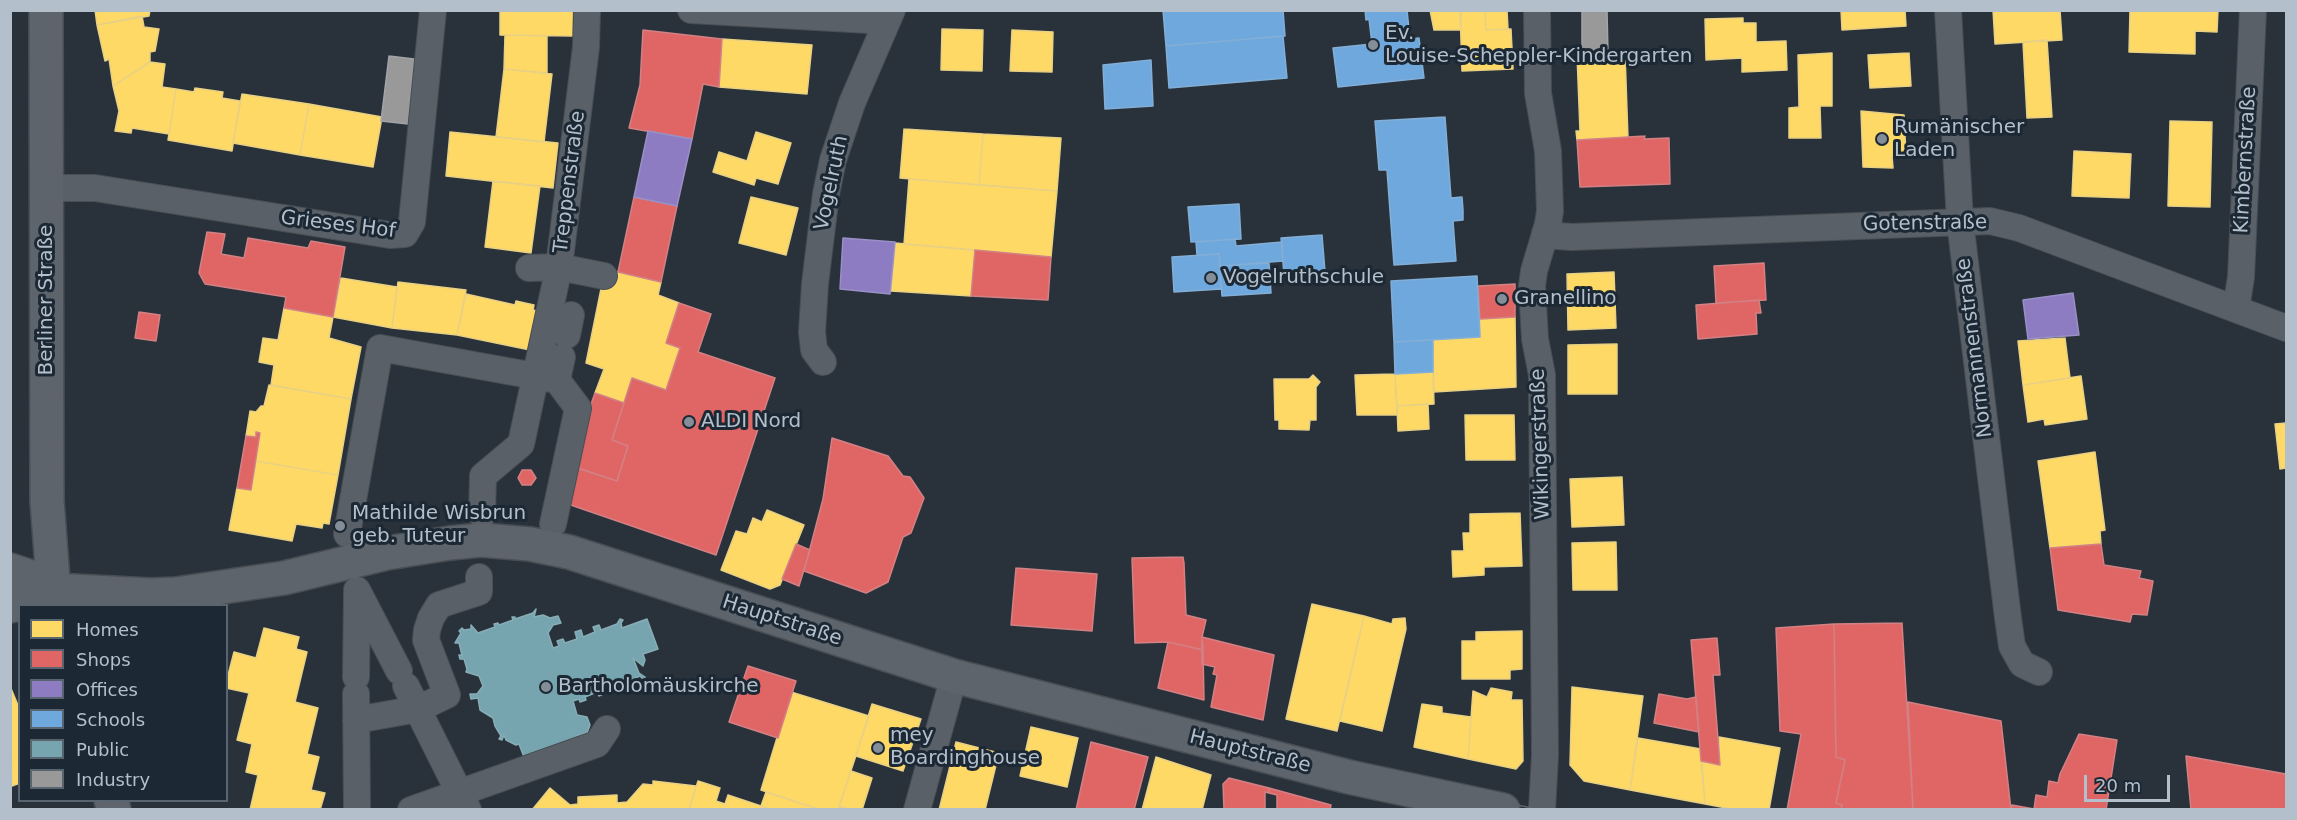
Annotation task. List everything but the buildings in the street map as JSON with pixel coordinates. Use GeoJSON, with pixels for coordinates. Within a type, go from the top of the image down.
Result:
{"type":"FeatureCollection","features":[{"type":"Feature","properties":{"kind":"street","name":"Berliner Straße"},"geometry":{"type":"LineString","coordinates":[[46,10],[47,501],[55,598]]}},
{"type":"Feature","properties":{"kind":"street","name":"Grieses Hof"},"geometry":{"type":"LineString","coordinates":[[48,188],[95,188],[390,235],[405,234],[412,222],[433,10]]}},
{"type":"Feature","properties":{"kind":"street","name":"Treppenstraße"},"geometry":{"type":"LineString","coordinates":[[482,515],[483,476],[521,444],[556,353],[580,276],[572,100],[587,10]]}},
{"type":"Feature","properties":{"kind":"street"},"geometry":{"type":"LineString","coordinates":[[691,10],[889,16]]}},
{"type":"Feature","properties":{"kind":"street","name":"Wikingerstraße"},"geometry":{"type":"LineString","coordinates":[[1537,10],[1538,93],[1549,164],[1550,211],[1532,286],[1535,339],[1542,375],[1545,755],[1542,810]]}},
{"type":"Feature","properties":{"kind":"street","name":"Normannenstraße"},"geometry":{"type":"LineString","coordinates":[[1948,10],[1960,221],[2012,646],[2022,664],[2039,672]]}},
{"type":"Feature","properties":{"kind":"street","name":"Kimbernstraße"},"geometry":{"type":"LineString","coordinates":[[2236,309],[2241,277],[2253,10]]}},
{"type":"Feature","properties":{"kind":"street","name":"Vogelruth"},"geometry":{"type":"LineString","coordinates":[[823,362],[814,350],[812,332],[815,284],[826,194],[833,160],[852,103],[889,16]]}},
{"type":"Feature","properties":{"kind":"street","name":"Gotenstraße"},"geometry":{"type":"LineString","coordinates":[[1545,233],[1572,237],[1990,221],[2019,228],[2286,328]]}},
{"type":"Feature","properties":{"kind":"street"},"geometry":{"type":"LineString","coordinates":[[529,268],[580,276]]}},
{"type":"Feature","properties":{"kind":"street"},"geometry":{"type":"LineString","coordinates":[[347,534],[380,348],[556,353],[578,408],[553,524]]}},
{"type":"Feature","properties":{"kind":"street","name":"Hauptstraße"},"geometry":{"type":"LineString","coordinates":[[19,604],[55,598],[193,593],[284,578],[387,553],[450,543],[480,540],[530,544],[569,552],[954,676],[1318,769],[1503,810]]}},
{"type":"Feature","properties":{"kind":"street","name":"Hauptstraße"},"geometry":{"type":"LineString","coordinates":[[10,570],[31,577],[55,598]]}},
{"type":"Feature","properties":{"kind":"street"},"geometry":{"type":"LineString","coordinates":[[356,720],[418,709],[447,695],[426,640],[427,630],[439,605],[479,592],[479,577]]}},
{"type":"Feature","properties":{"kind":"street"},"geometry":{"type":"LineString","coordinates":[[357,810],[357,590],[464,801]]}},
{"type":"Feature","properties":{"kind":"street"},"geometry":{"type":"LineString","coordinates":[[917,810],[954,676]]}},
{"type":"Feature","properties":{"kind":"street"},"geometry":{"type":"LineString","coordinates":[[411,810],[464,801],[597,744],[607,729]]}},
{"type":"Feature","properties":{"kind":"tram line"},"geometry":{"type":"LineString","coordinates":[[10,569],[53,575],[132,580],[200,580],[286,569],[364,550],[445,536],[481,534],[521,537],[558,543],[605,555],[991,680],[1102,710],[1349,771],[1542,810]]}},
{"type":"Feature","properties":{"kind":"tram line"},"geometry":{"type":"LineString","coordinates":[[156,604],[194,600],[284,584],[429,551],[480,547],[527,551],[566,559],[952,681],[1347,782],[1477,810]]}},
{"type":"Feature","properties":{"kind":"tram line"},"geometry":{"type":"LineString","coordinates":[[10,602],[68,604]]}},
{"type":"Feature","properties":{"kind":"place","name":"Ev. Louise-Scheppler-Kindergarten"},"geometry":{"type":"Point","coordinates":[1373,45]}},
{"type":"Feature","properties":{"kind":"place","name":"Rumänischer Laden"},"geometry":{"type":"Point","coordinates":[1882,139]}},
{"type":"Feature","properties":{"kind":"place","name":"Vogelruthschule"},"geometry":{"type":"Point","coordinates":[1211,278]}},
{"type":"Feature","properties":{"kind":"place","name":"Granellino"},"geometry":{"type":"Point","coordinates":[1502,299]}},
{"type":"Feature","properties":{"kind":"place","name":"ALDI Nord"},"geometry":{"type":"Point","coordinates":[689,422]}},
{"type":"Feature","properties":{"kind":"place","name":"Mathilde Wisbrun geb. Tuteur"},"geometry":{"type":"Point","coordinates":[340,526]}},
{"type":"Feature","properties":{"kind":"place","name":"Bartholomäuskirche"},"geometry":{"type":"Point","coordinates":[546,687]}},
{"type":"Feature","properties":{"kind":"place","name":"mey Boardinghouse"},"geometry":{"type":"Point","coordinates":[878,748]}}]}
